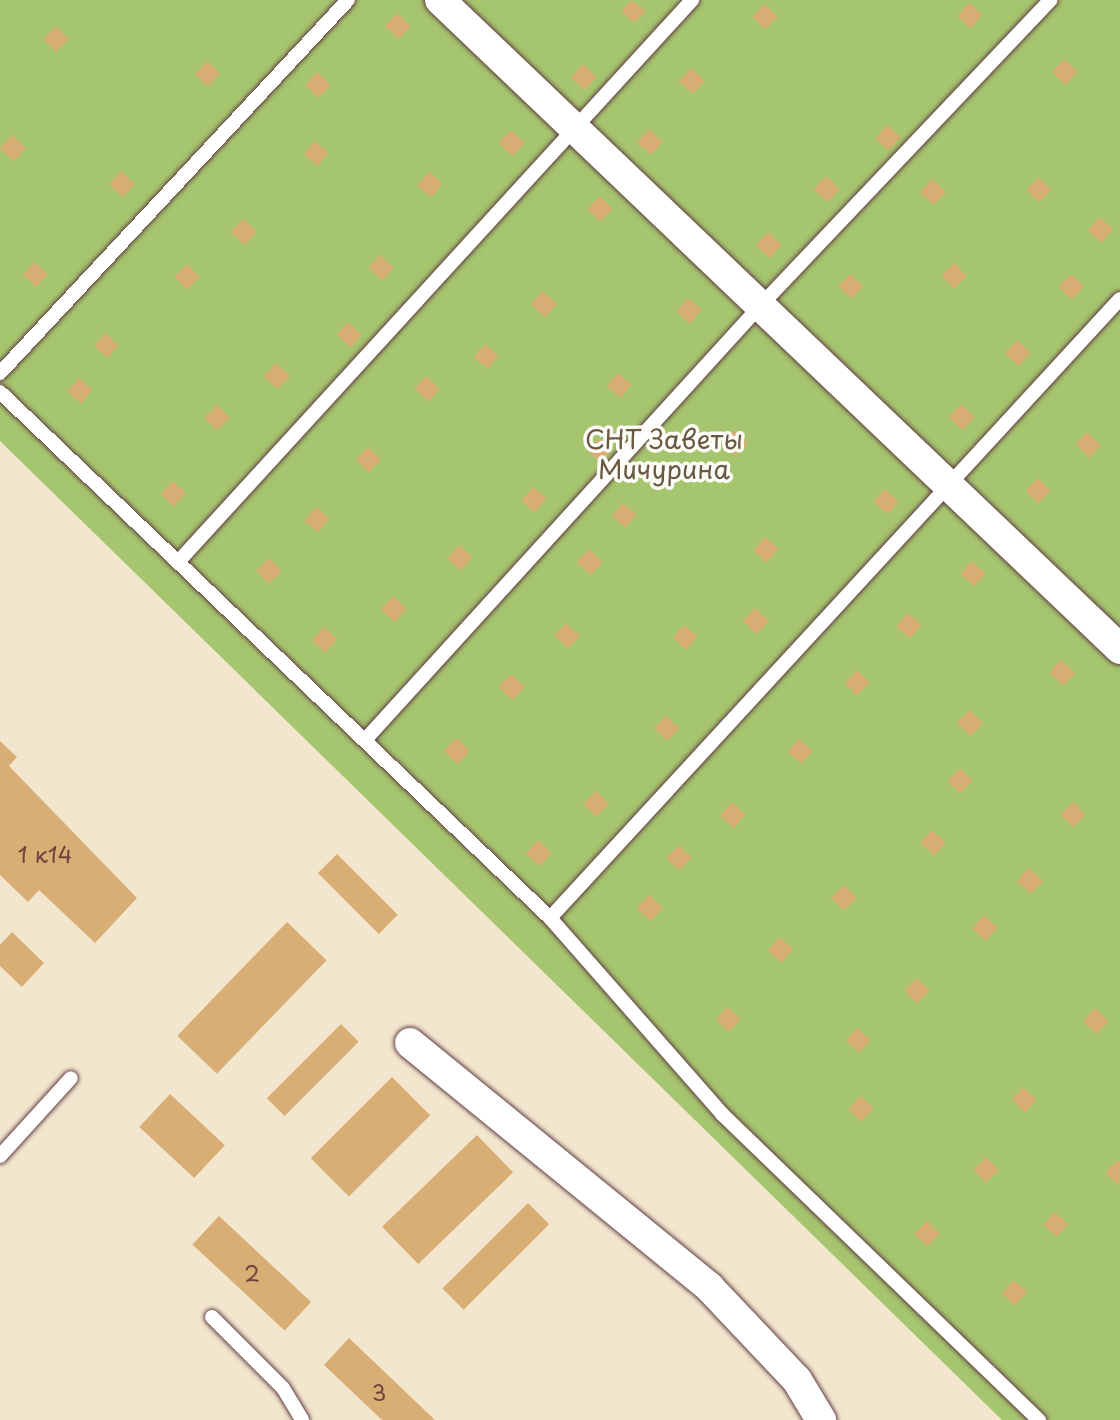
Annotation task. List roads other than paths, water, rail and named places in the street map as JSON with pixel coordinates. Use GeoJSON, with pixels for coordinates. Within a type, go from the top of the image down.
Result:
{"type":"FeatureCollection","features":[{"type":"Feature","properties":{"kind":"street"},"geometry":{"type":"LineString","coordinates":[[440,0],[1120,649]]}},
{"type":"Feature","properties":{"kind":"street"},"geometry":{"type":"LineString","coordinates":[[410,1043],[709,1287],[797,1380],[821,1420]]}},
{"type":"Feature","properties":{"kind":"lane"},"geometry":{"type":"LineString","coordinates":[[0,373],[348,0]]}},
{"type":"Feature","properties":{"kind":"lane"},"geometry":{"type":"LineString","coordinates":[[178,562],[572,126],[692,0]]}},
{"type":"Feature","properties":{"kind":"lane"},"geometry":{"type":"LineString","coordinates":[[365,740],[760,306],[1050,0]]}},
{"type":"Feature","properties":{"kind":"lane"},"geometry":{"type":"LineString","coordinates":[[550,918],[1120,299]]}},
{"type":"Feature","properties":{"kind":"lane"},"geometry":{"type":"LineString","coordinates":[[0,392],[550,918],[722,1114],[1039,1420]]}},
{"type":"Feature","properties":{"kind":"lane"},"geometry":{"type":"LineString","coordinates":[[0,1156],[71,1078]]}},
{"type":"Feature","properties":{"kind":"lane"},"geometry":{"type":"LineString","coordinates":[[212,1317],[283,1388],[302,1420]]}},
{"type":"Feature","properties":{"kind":"park label","name":"СНТ Заветы Мичурина"},"geometry":{"type":"Point","coordinates":[664,454]}}]}
